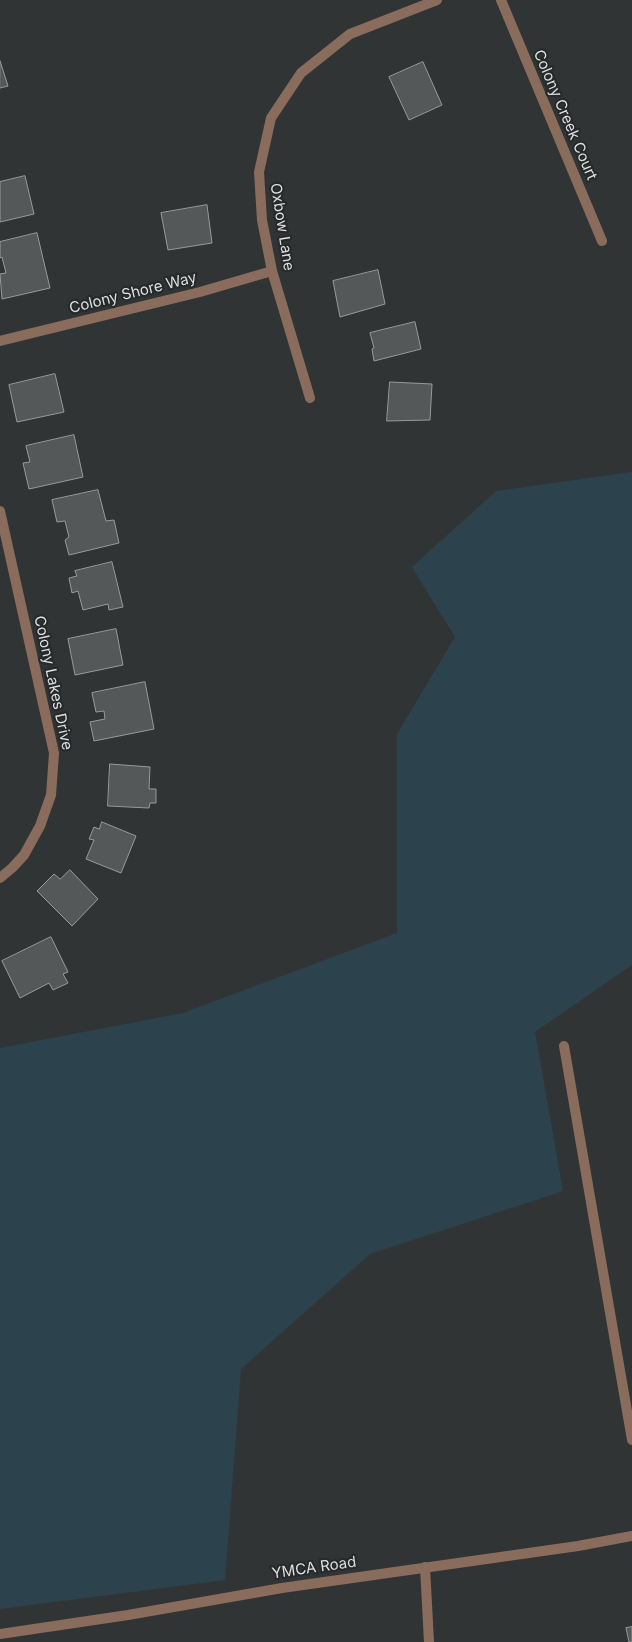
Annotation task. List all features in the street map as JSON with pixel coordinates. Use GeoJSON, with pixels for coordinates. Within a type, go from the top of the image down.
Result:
{"type":"FeatureCollection","features":[{"type":"Feature","properties":{"kind":"street","name":"Oxbow Lane"},"geometry":{"type":"LineString","coordinates":[[310,398],[272,271],[262,220],[258,172],[271,118],[302,73],[350,34],[438,0]]}},
{"type":"Feature","properties":{"kind":"street","name":"Colony Creek Court"},"geometry":{"type":"LineString","coordinates":[[501,0],[602,241]]}},
{"type":"Feature","properties":{"kind":"street","name":"Colony Shore Way"},"geometry":{"type":"LineString","coordinates":[[0,341],[200,292],[272,271]]}},
{"type":"Feature","properties":{"kind":"street","name":"Colony Lakes Drive"},"geometry":{"type":"LineString","coordinates":[[0,514],[54,753],[52,795],[40,826],[24,855],[0,878]]}},
{"type":"Feature","properties":{"kind":"street"},"geometry":{"type":"LineString","coordinates":[[564,1046],[632,1440]]}},
{"type":"Feature","properties":{"kind":"street","name":"YMCA Road"},"geometry":{"type":"LineString","coordinates":[[0,1634],[128,1616],[282,1588],[578,1546],[632,1536]]}},
{"type":"Feature","properties":{"kind":"street"},"geometry":{"type":"LineString","coordinates":[[425,1567],[430,1642]]}},
{"type":"Feature","properties":{"kind":"shaded area"},"geometry":{"type":"Polygon","coordinates":[[[632,472],[632,965],[535,1032],[563,1191],[370,1254],[241,1369],[225,1580],[0,1609],[0,1048],[183,1013],[397,933],[397,734],[455,637],[412,567],[496,491],[632,472]]]}},
{"type":"Feature","properties":{"kind":"building"},"geometry":{"type":"Polygon","coordinates":[[[0,61],[8,86],[0,88],[0,61]]]}},
{"type":"Feature","properties":{"kind":"building"},"geometry":{"type":"Polygon","coordinates":[[[423,62],[442,105],[409,120],[389,77],[423,62]]]}},
{"type":"Feature","properties":{"kind":"building"},"geometry":{"type":"Polygon","coordinates":[[[25,176],[34,214],[0,222],[0,182],[25,176]]]}},
{"type":"Feature","properties":{"kind":"building"},"geometry":{"type":"Polygon","coordinates":[[[207,205],[212,243],[168,250],[161,213],[207,205]]]}},
{"type":"Feature","properties":{"kind":"building"},"geometry":{"type":"Polygon","coordinates":[[[37,233],[50,288],[2,299],[0,274],[6,273],[2,257],[0,258],[0,242],[37,233]]]}},
{"type":"Feature","properties":{"kind":"building"},"geometry":{"type":"Polygon","coordinates":[[[378,270],[385,304],[340,317],[333,281],[378,270]]]}},
{"type":"Feature","properties":{"kind":"building"},"geometry":{"type":"Polygon","coordinates":[[[415,322],[421,349],[374,361],[372,349],[374,348],[370,333],[415,322]]]}},
{"type":"Feature","properties":{"kind":"building"},"geometry":{"type":"Polygon","coordinates":[[[55,374],[64,412],[17,422],[9,385],[55,374]]]}},
{"type":"Feature","properties":{"kind":"building"},"geometry":{"type":"Polygon","coordinates":[[[390,382],[432,384],[430,420],[387,421],[390,382]]]}},
{"type":"Feature","properties":{"kind":"building"},"geometry":{"type":"Polygon","coordinates":[[[74,435],[83,477],[29,489],[23,463],[30,462],[26,446],[74,435]]]}},
{"type":"Feature","properties":{"kind":"building"},"geometry":{"type":"Polygon","coordinates":[[[98,490],[106,521],[114,520],[119,543],[69,555],[65,540],[69,537],[65,521],[57,522],[52,500],[98,490]]]}},
{"type":"Feature","properties":{"kind":"building"},"geometry":{"type":"Polygon","coordinates":[[[112,562],[123,607],[109,610],[108,604],[83,610],[78,591],[72,593],[69,578],[77,576],[75,571],[112,562]]]}},
{"type":"Feature","properties":{"kind":"building"},"geometry":{"type":"Polygon","coordinates":[[[116,629],[123,665],[75,675],[68,639],[116,629]]]}},
{"type":"Feature","properties":{"kind":"building"},"geometry":{"type":"Polygon","coordinates":[[[145,682],[154,729],[94,741],[90,722],[105,719],[104,711],[96,712],[92,693],[145,682]]]}},
{"type":"Feature","properties":{"kind":"building"},"geometry":{"type":"Polygon","coordinates":[[[110,764],[150,767],[149,789],[156,789],[156,803],[150,803],[149,808],[108,806],[110,764]]]}},
{"type":"Feature","properties":{"kind":"building"},"geometry":{"type":"Polygon","coordinates":[[[102,822],[136,836],[121,873],[86,859],[94,840],[89,839],[94,827],[99,829],[102,822]]]}},
{"type":"Feature","properties":{"kind":"building"},"geometry":{"type":"Polygon","coordinates":[[[70,870],[98,899],[72,926],[37,891],[54,874],[60,879],[70,870]]]}},
{"type":"Feature","properties":{"kind":"building"},"geometry":{"type":"Polygon","coordinates":[[[51,937],[68,972],[63,974],[68,983],[53,990],[49,983],[20,998],[2,961],[51,937]]]}},
{"type":"Feature","properties":{"kind":"building"},"geometry":{"type":"Polygon","coordinates":[[[632,1627],[632,1642],[629,1642],[626,1628],[632,1627]]]}}]}
